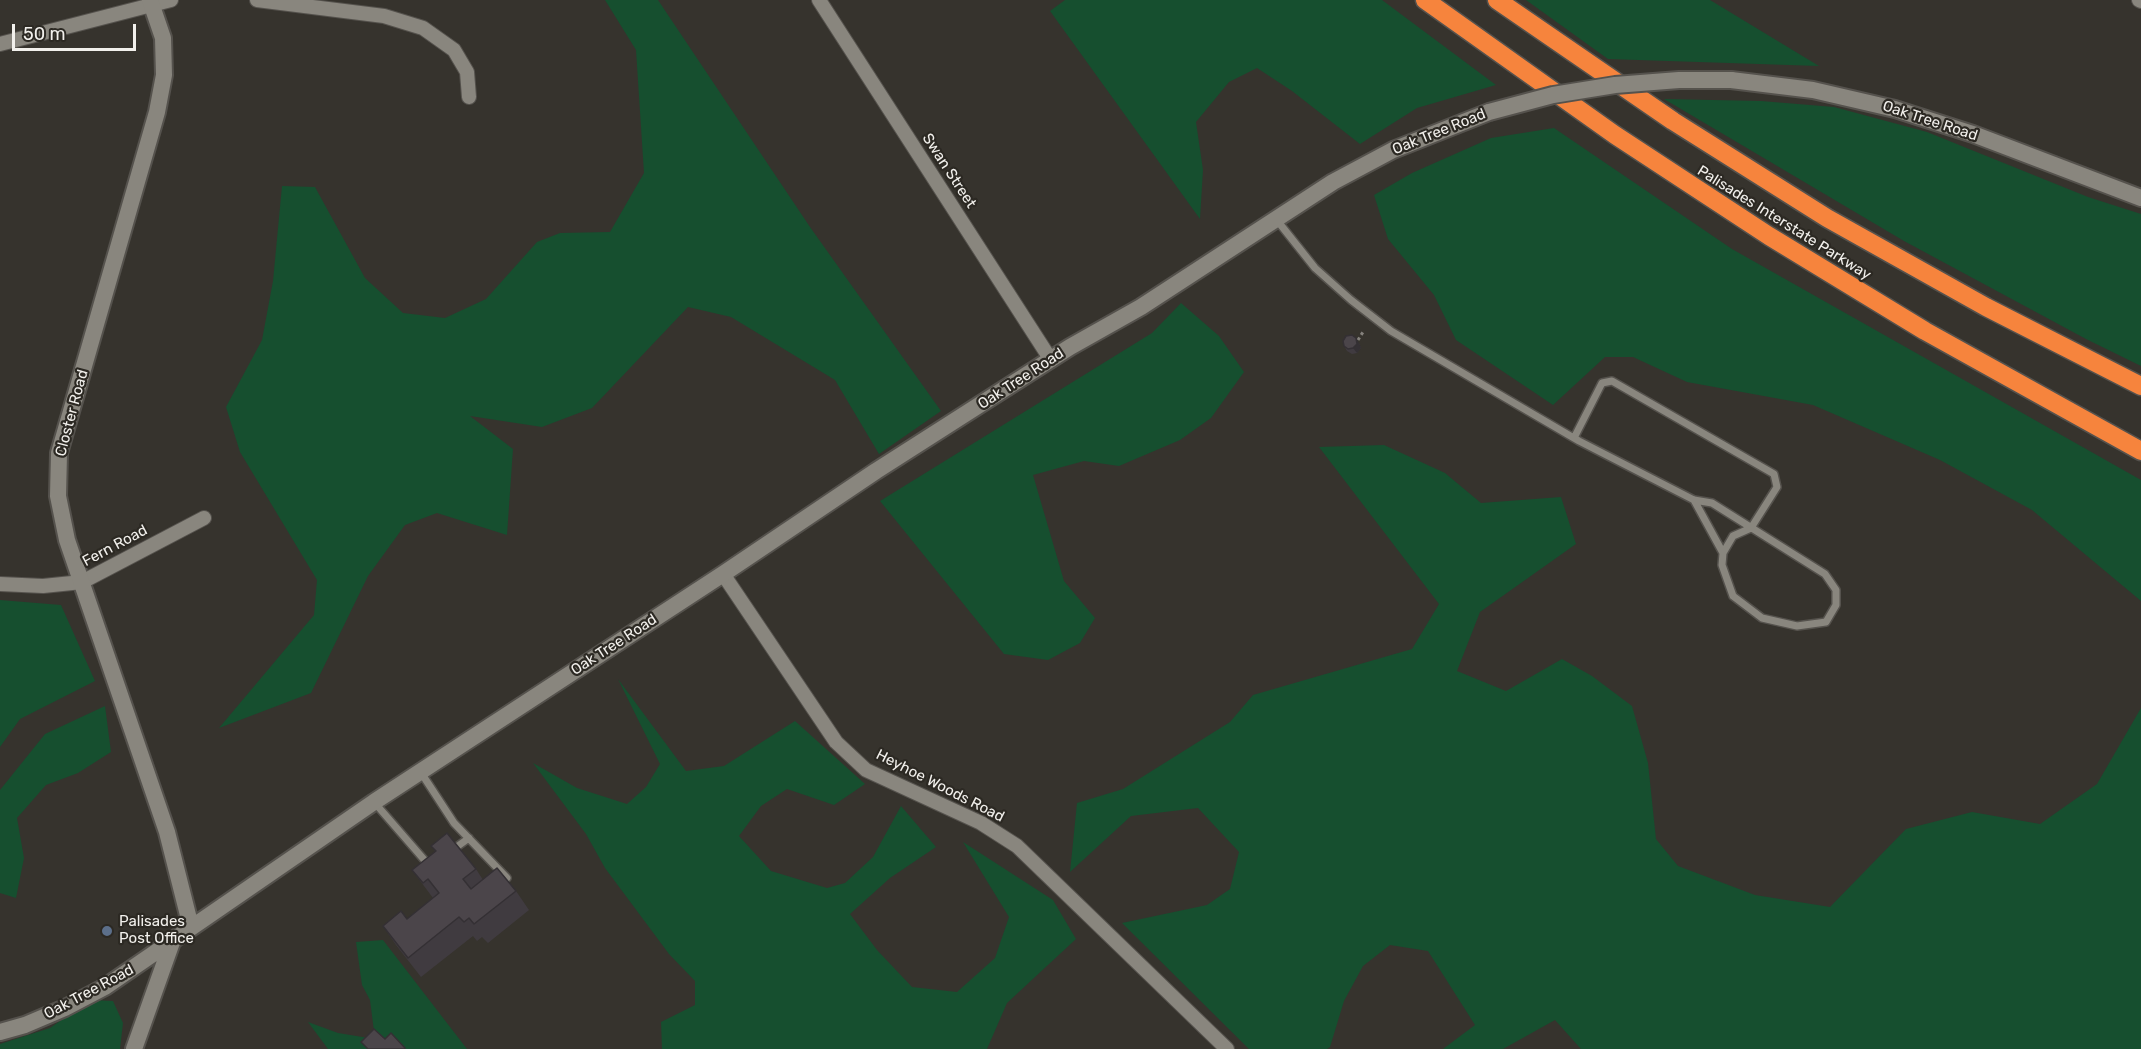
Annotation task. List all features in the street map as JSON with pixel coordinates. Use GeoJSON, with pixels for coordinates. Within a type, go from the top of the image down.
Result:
{"type":"FeatureCollection","features":[{"type":"Feature","properties":{"kind":"highway","name":"Palisades Interstate Parkway"},"geometry":{"type":"LineString","coordinates":[[1425,0],[1567,102],[1760,230],[1926,331],[2141,451]]}},
{"type":"Feature","properties":{"kind":"highway","name":"Palisades Interstate Parkway"},"geometry":{"type":"LineString","coordinates":[[1497,0],[1653,108],[1827,218],[1986,307],[2141,386]]}},
{"type":"Feature","properties":{"kind":"street"},"geometry":{"type":"LineString","coordinates":[[0,44],[151,2],[171,0]]}},
{"type":"Feature","properties":{"kind":"street"},"geometry":{"type":"LineString","coordinates":[[257,0],[384,16],[423,28],[454,50],[467,72],[469,97]]}},
{"type":"Feature","properties":{"kind":"street","name":"Swan Street"},"geometry":{"type":"LineString","coordinates":[[819,0],[1051,360]]}},
{"type":"Feature","properties":{"kind":"street","name":"Closter Road"},"geometry":{"type":"LineString","coordinates":[[151,2],[163,38],[164,75],[157,112],[59,453],[58,496],[67,540],[167,832],[191,927]]}},
{"type":"Feature","properties":{"kind":"street","name":"Oak Tree Road"},"geometry":{"type":"LineString","coordinates":[[0,1032],[25,1025],[65,1008],[105,987],[420,771],[723,574],[876,471],[1051,360],[1141,307],[1333,182],[1368,162],[1431,134],[1489,112],[1553,95],[1605,86],[1669,80],[1731,80],[1780,84],[1823,91],[1895,109],[1964,131],[2141,198]]}},
{"type":"Feature","properties":{"kind":"street","name":"Fern Road"},"geometry":{"type":"LineString","coordinates":[[0,584],[43,586],[82,582],[204,518]]}},
{"type":"Feature","properties":{"kind":"street","name":"Heyhoe Woods Road"},"geometry":{"type":"LineString","coordinates":[[723,574],[836,742],[867,770],[981,823],[1017,846],[1227,1049]]}},
{"type":"Feature","properties":{"kind":"street"},"geometry":{"type":"LineString","coordinates":[[134,1049],[172,942]]}},
{"type":"Feature","properties":{"kind":"lane"},"geometry":{"type":"LineString","coordinates":[[1276,219],[1315,268],[1391,331],[1574,438],[1694,500],[1712,503],[1751,528],[1825,574],[1836,590],[1836,605],[1826,622],[1797,626],[1762,618],[1733,596],[1722,566],[1723,553],[1733,536],[1751,528],[1778,487],[1774,474],[1612,381],[1602,383],[1574,438]]}},
{"type":"Feature","properties":{"kind":"lane"},"geometry":{"type":"LineString","coordinates":[[1694,500],[1723,553]]}},
{"type":"Feature","properties":{"kind":"lane"},"geometry":{"type":"LineString","coordinates":[[420,771],[454,823],[507,878]]}},
{"type":"Feature","properties":{"kind":"lane"},"geometry":{"type":"LineString","coordinates":[[374,802],[427,863],[435,863],[469,838]]}},
{"type":"Feature","properties":{"kind":"path"},"geometry":{"type":"LineString","coordinates":[[1358,340],[1364,332]]}},
{"type":"Feature","properties":{"kind":"green space"},"geometry":{"type":"Polygon","coordinates":[[[605,0],[658,0],[810,227],[941,411],[879,454],[835,380],[731,317],[688,307],[592,408],[542,427],[470,416],[513,449],[507,535],[437,513],[405,525],[368,576],[311,693],[219,728],[314,615],[317,580],[240,452],[226,407],[262,340],[273,281],[282,186],[315,187],[365,278],[403,313],[445,318],[486,299],[537,242],[560,233],[610,232],[644,173],[636,50],[605,0]]]}},
{"type":"Feature","properties":{"kind":"green space"},"geometry":{"type":"Polygon","coordinates":[[[1065,0],[1382,0],[1496,85],[1417,108],[1360,144],[1292,91],[1257,68],[1229,82],[1196,122],[1203,170],[1200,219],[1050,11],[1065,0]]]}},
{"type":"Feature","properties":{"kind":"green space"},"geometry":{"type":"Polygon","coordinates":[[[1526,0],[1710,0],[1819,66],[1608,59],[1526,0]]]}},
{"type":"Feature","properties":{"kind":"green space"},"geometry":{"type":"Polygon","coordinates":[[[1664,99],[1761,101],[1834,107],[1927,132],[2088,197],[2141,214],[2141,366],[1904,241],[1664,99]]]}},
{"type":"Feature","properties":{"kind":"green space"},"geometry":{"type":"Polygon","coordinates":[[[1554,128],[1732,249],[2141,480],[2141,601],[2032,510],[1940,460],[1813,405],[1687,382],[1633,357],[1605,357],[1553,405],[1456,340],[1434,295],[1388,239],[1374,195],[1412,173],[1491,138],[1554,128]]]}},
{"type":"Feature","properties":{"kind":"green space"},"geometry":{"type":"Polygon","coordinates":[[[1181,303],[1219,336],[1244,372],[1211,418],[1180,440],[1119,466],[1084,461],[1033,475],[1064,581],[1095,618],[1080,643],[1048,660],[1004,654],[880,501],[1152,333],[1181,303]]]}},
{"type":"Feature","properties":{"kind":"green space"},"geometry":{"type":"Polygon","coordinates":[[[1384,445],[1445,473],[1481,503],[1561,497],[1576,544],[1480,612],[1457,671],[1506,691],[1562,659],[1592,676],[1632,706],[1648,763],[1656,839],[1678,866],[1755,895],[1830,907],[1906,829],[1972,812],[2040,824],[2097,784],[2141,708],[2141,1049],[1581,1049],[1555,1020],[1503,1049],[1443,1049],[1475,1025],[1428,951],[1390,945],[1363,966],[1344,1001],[1330,1047],[1327,1049],[1249,1049],[1122,923],[1207,905],[1230,889],[1239,852],[1198,808],[1131,816],[1070,872],[1077,803],[1123,789],[1230,722],[1253,695],[1412,649],[1439,604],[1319,447],[1384,445]]]}},
{"type":"Feature","properties":{"kind":"green space"},"geometry":{"type":"Polygon","coordinates":[[[0,600],[61,605],[95,681],[20,719],[0,747],[0,600]]]}},
{"type":"Feature","properties":{"kind":"green space"},"geometry":{"type":"Polygon","coordinates":[[[618,679],[686,771],[724,766],[795,721],[865,784],[834,805],[787,789],[761,806],[739,836],[771,871],[827,888],[845,883],[873,857],[901,806],[936,847],[890,878],[850,914],[877,950],[912,987],[957,992],[995,958],[1009,917],[963,842],[1053,900],[1076,939],[1007,1003],[987,1049],[662,1049],[661,1022],[695,1005],[695,981],[669,954],[605,868],[586,834],[533,763],[577,788],[627,804],[646,787],[660,764],[618,679]]]}},
{"type":"Feature","properties":{"kind":"green space"},"geometry":{"type":"Polygon","coordinates":[[[105,706],[111,752],[78,773],[46,785],[17,818],[24,858],[16,898],[0,893],[0,790],[45,734],[105,706]]]}},
{"type":"Feature","properties":{"kind":"green space"},"geometry":{"type":"Polygon","coordinates":[[[383,940],[467,1049],[328,1049],[308,1022],[338,1033],[375,1039],[370,1000],[362,985],[356,942],[383,940]]]}},
{"type":"Feature","properties":{"kind":"green space"},"geometry":{"type":"Polygon","coordinates":[[[90,1000],[113,1001],[123,1023],[120,1049],[0,1049],[0,1044],[50,1028],[90,1000]]]}},
{"type":"Feature","properties":{"kind":"building"},"geometry":{"type":"Polygon","coordinates":[[[1352,335],[1356,338],[1357,344],[1348,349],[1344,346],[1343,341],[1346,336],[1352,335]]]}},
{"type":"Feature","properties":{"kind":"building"},"geometry":{"type":"Polygon","coordinates":[[[447,833],[476,869],[463,879],[471,889],[497,868],[516,891],[474,924],[469,918],[464,922],[459,917],[408,958],[383,926],[401,911],[407,919],[439,893],[428,879],[423,883],[412,870],[436,851],[431,846],[447,833]]]}},
{"type":"Feature","properties":{"kind":"building"},"geometry":{"type":"Polygon","coordinates":[[[374,1029],[385,1039],[391,1033],[405,1049],[368,1049],[361,1042],[374,1029]]]}},
{"type":"Feature","properties":{"kind":"place","name":"Palisades Post Office"},"geometry":{"type":"Point","coordinates":[107,931]}}]}
